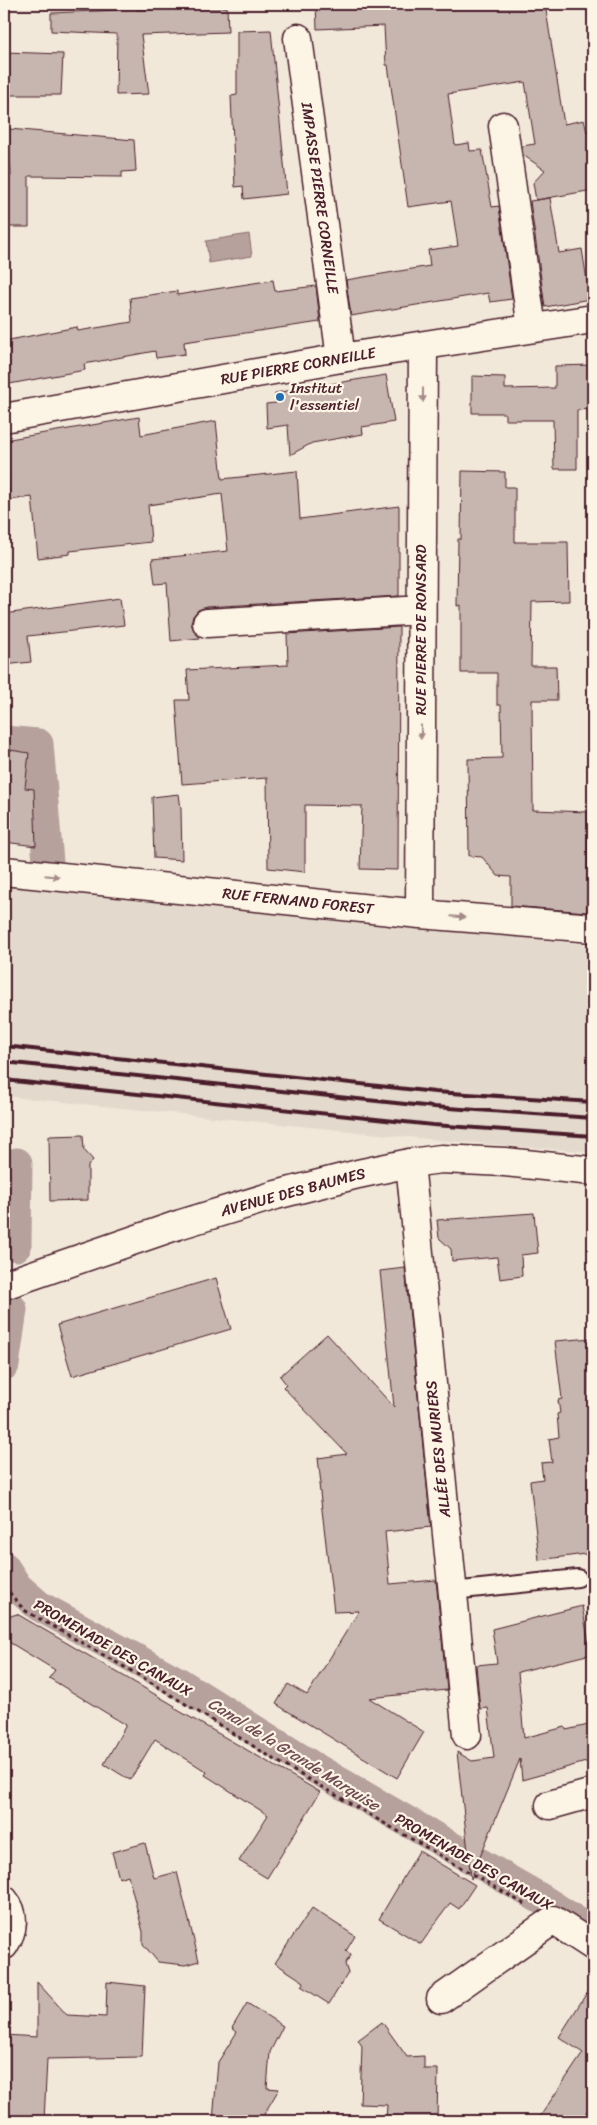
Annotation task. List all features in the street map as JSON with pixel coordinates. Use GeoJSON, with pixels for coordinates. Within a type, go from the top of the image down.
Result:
{"type":"FeatureCollection","features":[{"type":"Feature","properties":{"kind":"street","name":"IMPASSE PIERRE CORNEILLE"},"geometry":{"type":"LineString","coordinates":[[298,38],[341,358]]}},
{"type":"Feature","properties":{"kind":"street"},"geometry":{"type":"LineString","coordinates":[[503,126],[532,328]]}},
{"type":"Feature","properties":{"kind":"street","name":"RUE PIERRE CORNEILLE"},"geometry":{"type":"LineString","coordinates":[[4,418],[341,358],[593,319]]}},
{"type":"Feature","properties":{"kind":"street","name":"RUE PIERRE DE RONSARD"},"geometry":{"type":"LineString","coordinates":[[420,914],[423,346]]}},
{"type":"Feature","properties":{"kind":"street"},"geometry":{"type":"LineString","coordinates":[[207,623],[421,610]]}},
{"type":"Feature","properties":{"kind":"street","name":"RUE FERNAND FOREST"},"geometry":{"type":"LineString","coordinates":[[4,871],[420,914],[593,928]]}},
{"type":"Feature","properties":{"kind":"street","name":"AVENUE DES BAUMES"},"geometry":{"type":"LineString","coordinates":[[4,1285],[181,1224],[276,1195],[410,1163],[440,1159],[505,1162],[593,1171]]}},
{"type":"Feature","properties":{"kind":"street","name":"ALLÉE DES MURIERS"},"geometry":{"type":"LineString","coordinates":[[410,1163],[467,1735]]}},
{"type":"Feature","properties":{"kind":"street"},"geometry":{"type":"LineString","coordinates":[[550,1805],[593,1793]]}},
{"type":"Feature","properties":{"kind":"street"},"geometry":{"type":"LineString","coordinates":[[4,1900],[12,1914],[12,1925],[10,1936],[4,1946]]}},
{"type":"Feature","properties":{"kind":"street"},"geometry":{"type":"LineString","coordinates":[[441,1999],[553,1920],[593,1946]]}},
{"type":"Feature","properties":{"kind":"lane"},"geometry":{"type":"LineString","coordinates":[[452,1590],[578,1578]]}},
{"type":"Feature","properties":{"kind":"path","name":"PROMENADE DES CANAUX"},"geometry":{"type":"LineString","coordinates":[[4,1586],[24,1610],[142,1677],[282,1764],[553,1920]]}},
{"type":"Feature","properties":{"kind":"shaded area"},"geometry":{"type":"Polygon","coordinates":[[[249,234],[252,256],[209,263],[206,241],[249,234]]]}},
{"type":"Feature","properties":{"kind":"shaded area"},"geometry":{"type":"Polygon","coordinates":[[[4,884],[593,945],[593,1152],[447,1141],[4,1096],[4,884]]]}},
{"type":"Feature","properties":{"kind":"building"},"geometry":{"type":"Polygon","coordinates":[[[118,4],[136,4],[137,10],[227,7],[228,32],[141,35],[149,94],[116,95],[117,34],[51,31],[51,13],[118,10],[118,4]]]}},
{"type":"Feature","properties":{"kind":"building"},"geometry":{"type":"Polygon","coordinates":[[[316,4],[545,4],[564,124],[584,120],[587,132],[593,131],[593,190],[536,200],[533,183],[545,170],[523,155],[522,146],[535,144],[525,82],[448,94],[455,145],[469,143],[470,151],[482,150],[492,207],[499,206],[512,299],[490,302],[488,293],[351,316],[346,280],[430,266],[428,250],[458,246],[451,201],[408,207],[388,65],[386,65],[384,26],[317,29],[316,4]]]}},
{"type":"Feature","properties":{"kind":"building"},"geometry":{"type":"Polygon","coordinates":[[[271,30],[287,194],[244,199],[243,186],[235,187],[231,96],[237,95],[237,31],[271,30]]]}},
{"type":"Feature","properties":{"kind":"building"},"geometry":{"type":"Polygon","coordinates":[[[4,52],[63,54],[61,95],[4,95],[4,52]]]}},
{"type":"Feature","properties":{"kind":"building"},"geometry":{"type":"Polygon","coordinates":[[[9,129],[134,140],[136,171],[122,172],[122,177],[29,176],[29,227],[4,227],[4,176],[11,176],[9,129]]]}},
{"type":"Feature","properties":{"kind":"building"},"geometry":{"type":"Polygon","coordinates":[[[550,198],[559,253],[582,249],[590,299],[545,307],[530,201],[550,198]]]}},
{"type":"Feature","properties":{"kind":"building"},"geometry":{"type":"Polygon","coordinates":[[[273,280],[275,291],[316,286],[320,322],[184,342],[185,354],[156,358],[155,351],[84,364],[85,370],[4,385],[4,341],[77,327],[78,331],[132,322],[130,298],[177,291],[177,295],[273,280]]]}},
{"type":"Feature","properties":{"kind":"building"},"geometry":{"type":"Polygon","coordinates":[[[593,365],[593,409],[577,410],[577,469],[554,469],[553,420],[505,420],[505,413],[472,413],[472,376],[505,377],[505,389],[555,388],[555,366],[593,365]]]}},
{"type":"Feature","properties":{"kind":"building"},"geometry":{"type":"Polygon","coordinates":[[[386,375],[394,422],[362,427],[363,434],[312,443],[290,455],[288,425],[267,428],[266,404],[276,403],[275,393],[386,375]]]}},
{"type":"Feature","properties":{"kind":"building"},"geometry":{"type":"Polygon","coordinates":[[[139,417],[141,435],[216,421],[222,479],[297,471],[300,519],[399,506],[399,596],[206,607],[198,610],[193,616],[191,623],[194,631],[200,638],[171,641],[167,583],[155,584],[152,559],[228,551],[222,494],[148,505],[151,542],[70,551],[70,554],[38,558],[32,497],[10,500],[4,440],[139,417]]]}},
{"type":"Feature","properties":{"kind":"building"},"geometry":{"type":"Polygon","coordinates":[[[462,471],[505,472],[505,487],[515,487],[515,542],[568,542],[569,601],[532,602],[531,666],[556,666],[557,700],[532,700],[533,810],[588,812],[587,912],[511,906],[511,877],[498,876],[482,857],[469,856],[468,759],[502,758],[501,705],[497,705],[497,673],[461,673],[461,605],[457,606],[458,539],[461,539],[462,471]]]}},
{"type":"Feature","properties":{"kind":"building"},"geometry":{"type":"Polygon","coordinates":[[[120,598],[124,625],[28,636],[31,662],[4,665],[4,614],[120,598]]]}},
{"type":"Feature","properties":{"kind":"building"},"geometry":{"type":"Polygon","coordinates":[[[399,627],[398,870],[360,869],[362,806],[305,805],[305,872],[268,868],[267,778],[182,784],[176,700],[189,700],[187,670],[288,665],[287,634],[399,627]]]}},
{"type":"Feature","properties":{"kind":"building"},"geometry":{"type":"Polygon","coordinates":[[[4,749],[29,753],[25,788],[34,789],[36,846],[4,842],[4,749]]]}},
{"type":"Feature","properties":{"kind":"building"},"geometry":{"type":"Polygon","coordinates":[[[179,794],[182,860],[154,858],[152,797],[179,794]]]}},
{"type":"Feature","properties":{"kind":"building"},"geometry":{"type":"Polygon","coordinates":[[[83,1135],[84,1150],[93,1160],[88,1166],[88,1200],[50,1201],[49,1136],[83,1135]]]}},
{"type":"Feature","properties":{"kind":"building"},"geometry":{"type":"Polygon","coordinates":[[[534,1213],[538,1253],[521,1255],[522,1276],[500,1279],[497,1257],[452,1261],[451,1249],[439,1238],[437,1220],[534,1213]]]}},
{"type":"Feature","properties":{"kind":"building"},"geometry":{"type":"Polygon","coordinates":[[[405,1268],[431,1527],[385,1532],[390,1584],[436,1580],[447,1690],[369,1698],[424,1732],[397,1778],[276,1704],[288,1684],[307,1695],[359,1611],[334,1612],[319,1484],[321,1484],[318,1458],[347,1454],[283,1387],[286,1384],[280,1376],[327,1334],[394,1407],[380,1271],[405,1268]]]}},
{"type":"Feature","properties":{"kind":"building"},"geometry":{"type":"Polygon","coordinates":[[[216,1278],[231,1329],[72,1376],[57,1325],[216,1278]]]}},
{"type":"Feature","properties":{"kind":"building"},"geometry":{"type":"Polygon","coordinates":[[[593,1338],[593,1553],[539,1560],[530,1481],[543,1479],[541,1463],[552,1462],[549,1439],[559,1437],[557,1414],[560,1413],[558,1400],[562,1399],[555,1341],[593,1338]]]}},
{"type":"Feature","properties":{"kind":"building"},"geometry":{"type":"Polygon","coordinates":[[[582,1606],[591,1654],[518,1672],[524,1738],[565,1727],[566,1730],[593,1724],[593,1760],[522,1780],[520,1759],[471,1879],[457,1752],[472,1761],[494,1758],[488,1708],[480,1709],[476,1665],[497,1663],[492,1629],[582,1606]]]}},
{"type":"Feature","properties":{"kind":"building"},"geometry":{"type":"Polygon","coordinates":[[[17,1614],[175,1706],[174,1708],[320,1792],[267,1878],[239,1861],[268,1815],[205,1775],[207,1772],[155,1739],[130,1780],[104,1764],[126,1725],[49,1678],[55,1670],[4,1639],[4,1618],[17,1614]]]}},
{"type":"Feature","properties":{"kind":"building"},"geometry":{"type":"Polygon","coordinates":[[[145,1843],[154,1878],[177,1872],[199,1961],[185,1965],[158,1962],[143,1944],[143,1932],[128,1875],[119,1878],[112,1852],[145,1843]]]}},
{"type":"Feature","properties":{"kind":"building"},"geometry":{"type":"Polygon","coordinates":[[[419,1851],[475,1885],[459,1909],[450,1903],[421,1944],[379,1919],[419,1851]]]}},
{"type":"Feature","properties":{"kind":"building"},"geometry":{"type":"Polygon","coordinates":[[[312,1908],[355,1936],[346,1951],[351,1955],[345,1964],[348,1973],[329,2004],[301,1986],[304,1982],[275,1963],[312,1908]]]}},
{"type":"Feature","properties":{"kind":"building"},"geometry":{"type":"Polygon","coordinates":[[[37,1982],[67,2015],[106,2017],[107,1982],[145,1986],[142,2057],[47,2059],[44,2121],[4,2121],[4,2035],[37,2037],[37,1982]]]}},
{"type":"Feature","properties":{"kind":"building"},"geometry":{"type":"Polygon","coordinates":[[[593,1983],[593,2101],[581,2121],[537,2121],[583,2053],[559,2037],[593,1983]]]}},
{"type":"Feature","properties":{"kind":"building"},"geometry":{"type":"Polygon","coordinates":[[[247,2003],[283,2026],[270,2052],[267,2088],[279,2089],[260,2121],[213,2121],[218,2062],[237,2032],[232,2028],[247,2003]]]}},
{"type":"Feature","properties":{"kind":"building"},"geometry":{"type":"Polygon","coordinates":[[[382,2022],[407,2057],[424,2056],[424,2069],[438,2069],[437,2121],[386,2121],[387,2105],[360,2104],[362,2046],[358,2040],[382,2022]]]}},
{"type":"Feature","properties":{"kind":"waterway","name":"Canal de la Grande Marquise"},"geometry":{"type":"LineString","coordinates":[[4,741],[38,744],[48,862]]}},
{"type":"Feature","properties":{"kind":"waterway","name":"Canal de la Grande Marquise"},"geometry":{"type":"LineString","coordinates":[[16,1246],[17,1163]]}},
{"type":"Feature","properties":{"kind":"waterway","name":"Canal de la Grande Marquise"},"geometry":{"type":"LineString","coordinates":[[4,1365],[12,1309]]}},
{"type":"Feature","properties":{"kind":"waterway","name":"Canal de la Grande Marquise"},"geometry":{"type":"LineString","coordinates":[[4,1567],[17,1587],[39,1606],[176,1681],[313,1767],[543,1900],[588,1929]]}},
{"type":"Feature","properties":{"kind":"railway"},"geometry":{"type":"LineString","coordinates":[[4,1046],[435,1092],[593,1102]]}},
{"type":"Feature","properties":{"kind":"railway"},"geometry":{"type":"LineString","coordinates":[[4,1062],[434,1107],[593,1118]]}},
{"type":"Feature","properties":{"kind":"railway"},"geometry":{"type":"LineString","coordinates":[[4,1080],[433,1125],[593,1136]]}},
{"type":"Feature","properties":{"kind":"place","name":"Institut l'essentiel"},"geometry":{"type":"Point","coordinates":[280,397]}}]}
